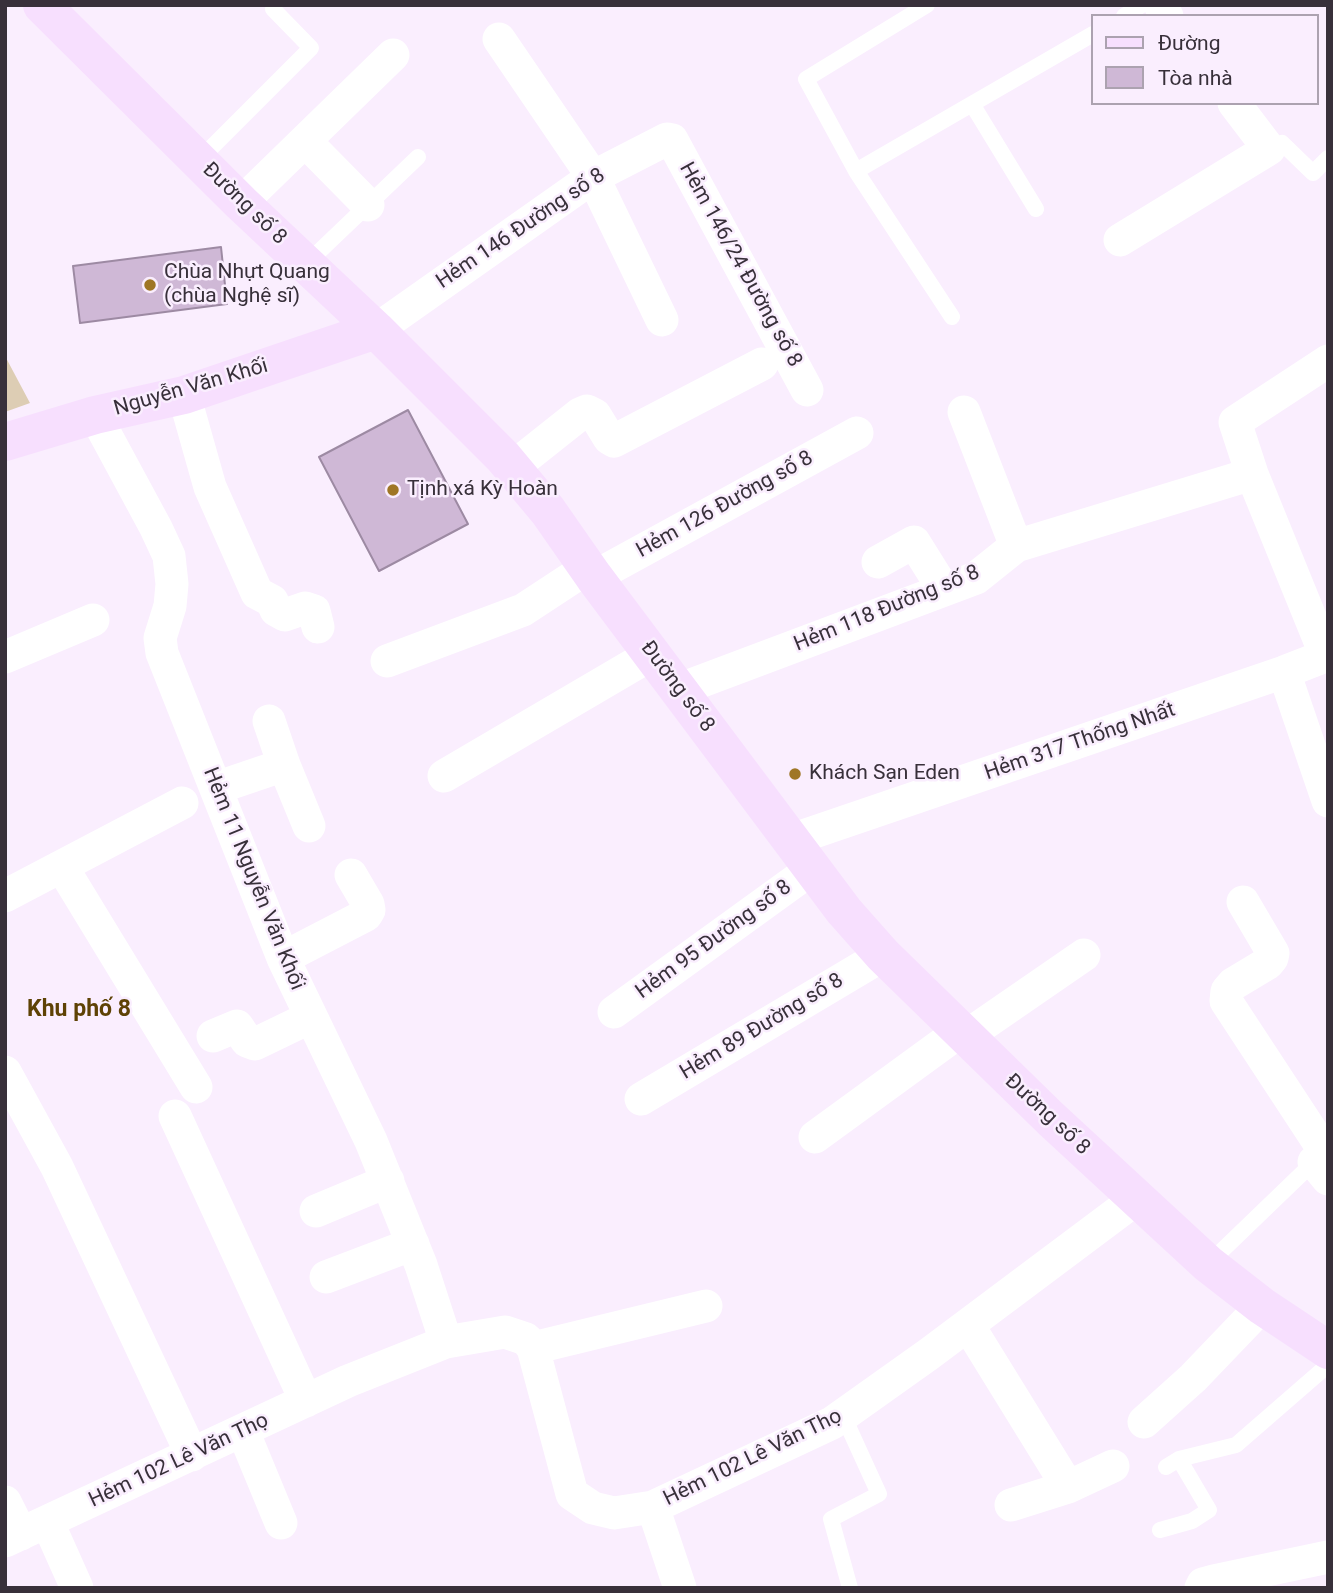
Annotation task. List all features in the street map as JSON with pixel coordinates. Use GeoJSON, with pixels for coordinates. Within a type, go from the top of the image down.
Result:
{"type":"FeatureCollection","features":[{"type":"Feature","properties":{"kind":"street","name":"Đường số 8"},"geometry":{"type":"LineString","coordinates":[[41,5],[241,204],[474,425],[548,511],[590,573],[844,911],[883,955],[962,1034],[1208,1264],[1262,1306],[1328,1350]]}},
{"type":"Feature","properties":{"kind":"street"},"geometry":{"type":"LineString","coordinates":[[499,38],[593,177],[662,320]]}},
{"type":"Feature","properties":{"kind":"street"},"geometry":{"type":"LineString","coordinates":[[241,204],[393,55]]}},
{"type":"Feature","properties":{"kind":"street"},"geometry":{"type":"LineString","coordinates":[[1120,240],[1269,149],[1236,105]]}},
{"type":"Feature","properties":{"kind":"street","name":"Hẻm 146 Đường số 8"},"geometry":{"type":"LineString","coordinates":[[376,330],[593,177],[664,140],[671,140]]}},
{"type":"Feature","properties":{"kind":"street","name":"Hẻm 146/24 Đường số 8"},"geometry":{"type":"LineString","coordinates":[[671,140],[807,390]]}},
{"type":"Feature","properties":{"kind":"street"},"geometry":{"type":"LineString","coordinates":[[306,141],[368,205]]}},
{"type":"Feature","properties":{"kind":"street","name":"Nguyễn Văn Khối"},"geometry":{"type":"LineString","coordinates":[[5,442],[95,415],[184,395],[376,330]]}},
{"type":"Feature","properties":{"kind":"street"},"geometry":{"type":"LineString","coordinates":[[1327,655],[1252,474],[1235,422],[1328,361]]}},
{"type":"Feature","properties":{"kind":"street"},"geometry":{"type":"LineString","coordinates":[[512,468],[587,411],[595,415],[609,438],[614,441],[762,364]]}},
{"type":"Feature","properties":{"kind":"street"},"geometry":{"type":"LineString","coordinates":[[184,395],[211,487],[257,593],[272,601],[276,610],[285,615],[304,608],[314,611],[318,627]]}},
{"type":"Feature","properties":{"kind":"street"},"geometry":{"type":"LineString","coordinates":[[964,412],[1016,546]]}},
{"type":"Feature","properties":{"kind":"street","name":"Hẻm 11 Nguyễn Văn Khối"},"geometry":{"type":"LineString","coordinates":[[95,415],[169,556],[172,584],[170,606],[160,638],[162,653],[283,958],[388,1181],[413,1244],[446,1342]]}},
{"type":"Feature","properties":{"kind":"street","name":"Hẻm 126 Đường số 8"},"geometry":{"type":"LineString","coordinates":[[387,661],[523,610],[857,433]]}},
{"type":"Feature","properties":{"kind":"street","name":"Hẻm 118 Đường số 8"},"geometry":{"type":"LineString","coordinates":[[678,690],[976,578],[1016,546],[1252,474]]}},
{"type":"Feature","properties":{"kind":"street"},"geometry":{"type":"LineString","coordinates":[[878,562],[914,542],[944,590]]}},
{"type":"Feature","properties":{"kind":"street"},"geometry":{"type":"LineString","coordinates":[[5,657],[93,620]]}},
{"type":"Feature","properties":{"kind":"street"},"geometry":{"type":"LineString","coordinates":[[444,776],[652,654]]}},
{"type":"Feature","properties":{"kind":"street","name":"Hẻm 317 Thống Nhất"},"geometry":{"type":"LineString","coordinates":[[802,854],[1327,655]]}},
{"type":"Feature","properties":{"kind":"street"},"geometry":{"type":"LineString","coordinates":[[1284,673],[1328,802]]}},
{"type":"Feature","properties":{"kind":"street"},"geometry":{"type":"LineString","coordinates":[[269,721],[309,826]]}},
{"type":"Feature","properties":{"kind":"street"},"geometry":{"type":"LineString","coordinates":[[216,788],[284,765]]}},
{"type":"Feature","properties":{"kind":"street"},"geometry":{"type":"LineString","coordinates":[[5,896],[182,803]]}},
{"type":"Feature","properties":{"kind":"street","name":"Hẻm 95 Đường số 8"},"geometry":{"type":"LineString","coordinates":[[614,1012],[802,854]]}},
{"type":"Feature","properties":{"kind":"street"},"geometry":{"type":"LineString","coordinates":[[62,867],[196,1087]]}},
{"type":"Feature","properties":{"kind":"street"},"geometry":{"type":"LineString","coordinates":[[283,958],[366,915],[368,904],[351,875]]}},
{"type":"Feature","properties":{"kind":"street"},"geometry":{"type":"LineString","coordinates":[[1243,902],[1273,953],[1268,963],[1233,984],[1227,991],[1226,1001],[1324,1161]]}},
{"type":"Feature","properties":{"kind":"street","name":"Hẻm 89 Đường số 8"},"geometry":{"type":"LineString","coordinates":[[641,1099],[883,955]]}},
{"type":"Feature","properties":{"kind":"street"},"geometry":{"type":"LineString","coordinates":[[815,1137],[962,1034],[1084,955]]}},
{"type":"Feature","properties":{"kind":"street"},"geometry":{"type":"LineString","coordinates":[[213,1036],[237,1026],[247,1041],[255,1044],[312,1017]]}},
{"type":"Feature","properties":{"kind":"street"},"geometry":{"type":"LineString","coordinates":[[5,1072],[57,1167],[192,1455]]}},
{"type":"Feature","properties":{"kind":"street"},"geometry":{"type":"LineString","coordinates":[[175,1116],[306,1401]]}},
{"type":"Feature","properties":{"kind":"street"},"geometry":{"type":"LineString","coordinates":[[316,1210],[388,1181]]}},
{"type":"Feature","properties":{"kind":"street","name":"Hẻm 102 Lê Văn Thọ"},"geometry":{"type":"LineString","coordinates":[[25,1533],[348,1381],[446,1342],[505,1332],[526,1339],[533,1348],[572,1494],[593,1508],[614,1513],[653,1507],[832,1423],[1136,1199]]}},
{"type":"Feature","properties":{"kind":"street"},"geometry":{"type":"LineString","coordinates":[[326,1277],[413,1244]]}},
{"type":"Feature","properties":{"kind":"street"},"geometry":{"type":"LineString","coordinates":[[533,1348],[706,1306]]}},
{"type":"Feature","properties":{"kind":"street"},"geometry":{"type":"LineString","coordinates":[[1144,1422],[1193,1378],[1262,1306]]}},
{"type":"Feature","properties":{"kind":"street"},"geometry":{"type":"LineString","coordinates":[[968,1325],[1068,1487]]}},
{"type":"Feature","properties":{"kind":"street"},"geometry":{"type":"LineString","coordinates":[[243,1431],[281,1522]]}},
{"type":"Feature","properties":{"kind":"street"},"geometry":{"type":"LineString","coordinates":[[1011,1505],[1068,1487],[1113,1466]]}},
{"type":"Feature","properties":{"kind":"street"},"geometry":{"type":"LineString","coordinates":[[5,1502],[25,1533],[77,1588]]}},
{"type":"Feature","properties":{"kind":"street"},"geometry":{"type":"LineString","coordinates":[[653,1507],[680,1588]]}},
{"type":"Feature","properties":{"kind":"street"},"geometry":{"type":"LineString","coordinates":[[1201,1588],[1203,1584],[1214,1581],[1328,1557]]}},
{"type":"Feature","properties":{"kind":"lane"},"geometry":{"type":"LineString","coordinates":[[927,5],[806,79],[856,171],[952,317]]}},
{"type":"Feature","properties":{"kind":"lane"},"geometry":{"type":"LineString","coordinates":[[199,160],[311,48],[273,9]]}},
{"type":"Feature","properties":{"kind":"lane"},"geometry":{"type":"LineString","coordinates":[[856,171],[1092,35]]}},
{"type":"Feature","properties":{"kind":"lane"},"geometry":{"type":"LineString","coordinates":[[972,104],[1036,209]]}},
{"type":"Feature","properties":{"kind":"lane"},"geometry":{"type":"LineString","coordinates":[[1269,149],[1282,143],[1313,173],[1328,158]]}},
{"type":"Feature","properties":{"kind":"lane"},"geometry":{"type":"LineString","coordinates":[[306,264],[418,158]]}},
{"type":"Feature","properties":{"kind":"lane"},"geometry":{"type":"LineString","coordinates":[[1208,1264],[1324,1161]]}},
{"type":"Feature","properties":{"kind":"lane"},"geometry":{"type":"LineString","coordinates":[[1160,1530],[1192,1521],[1209,1510],[1172,1463],[1236,1444],[1328,1365]]}},
{"type":"Feature","properties":{"kind":"lane"},"geometry":{"type":"LineString","coordinates":[[843,1415],[879,1494],[831,1519],[850,1588]]}},
{"type":"Feature","properties":{"kind":"shaded area"},"geometry":{"type":"Polygon","coordinates":[[[5,356],[30,403],[5,412],[5,356]]]}},
{"type":"Feature","properties":{"kind":"building","name":"Chùa Nhựt Quang (chùa Nghệ sĩ)"},"geometry":{"type":"Polygon","coordinates":[[[221,247],[227,304],[80,323],[73,266],[221,247]]]}},
{"type":"Feature","properties":{"kind":"building","name":"Tịnh xá Kỳ Hoàn"},"geometry":{"type":"Polygon","coordinates":[[[408,410],[468,524],[379,571],[319,457],[408,410]]]}},
{"type":"Feature","properties":{"kind":"place","name":"Chùa Nhựt Quang (chùa Nghệ sĩ)"},"geometry":{"type":"Point","coordinates":[150,285]}},
{"type":"Feature","properties":{"kind":"place","name":"Tịnh xá Kỳ Hoàn"},"geometry":{"type":"Point","coordinates":[393,490]}},
{"type":"Feature","properties":{"kind":"place","name":"Khách Sạn Eden"},"geometry":{"type":"Point","coordinates":[795,774]}},
{"type":"Feature","properties":{"kind":"district","name":"Khu phố 8"},"geometry":{"type":"Point","coordinates":[79,1010]}}]}
